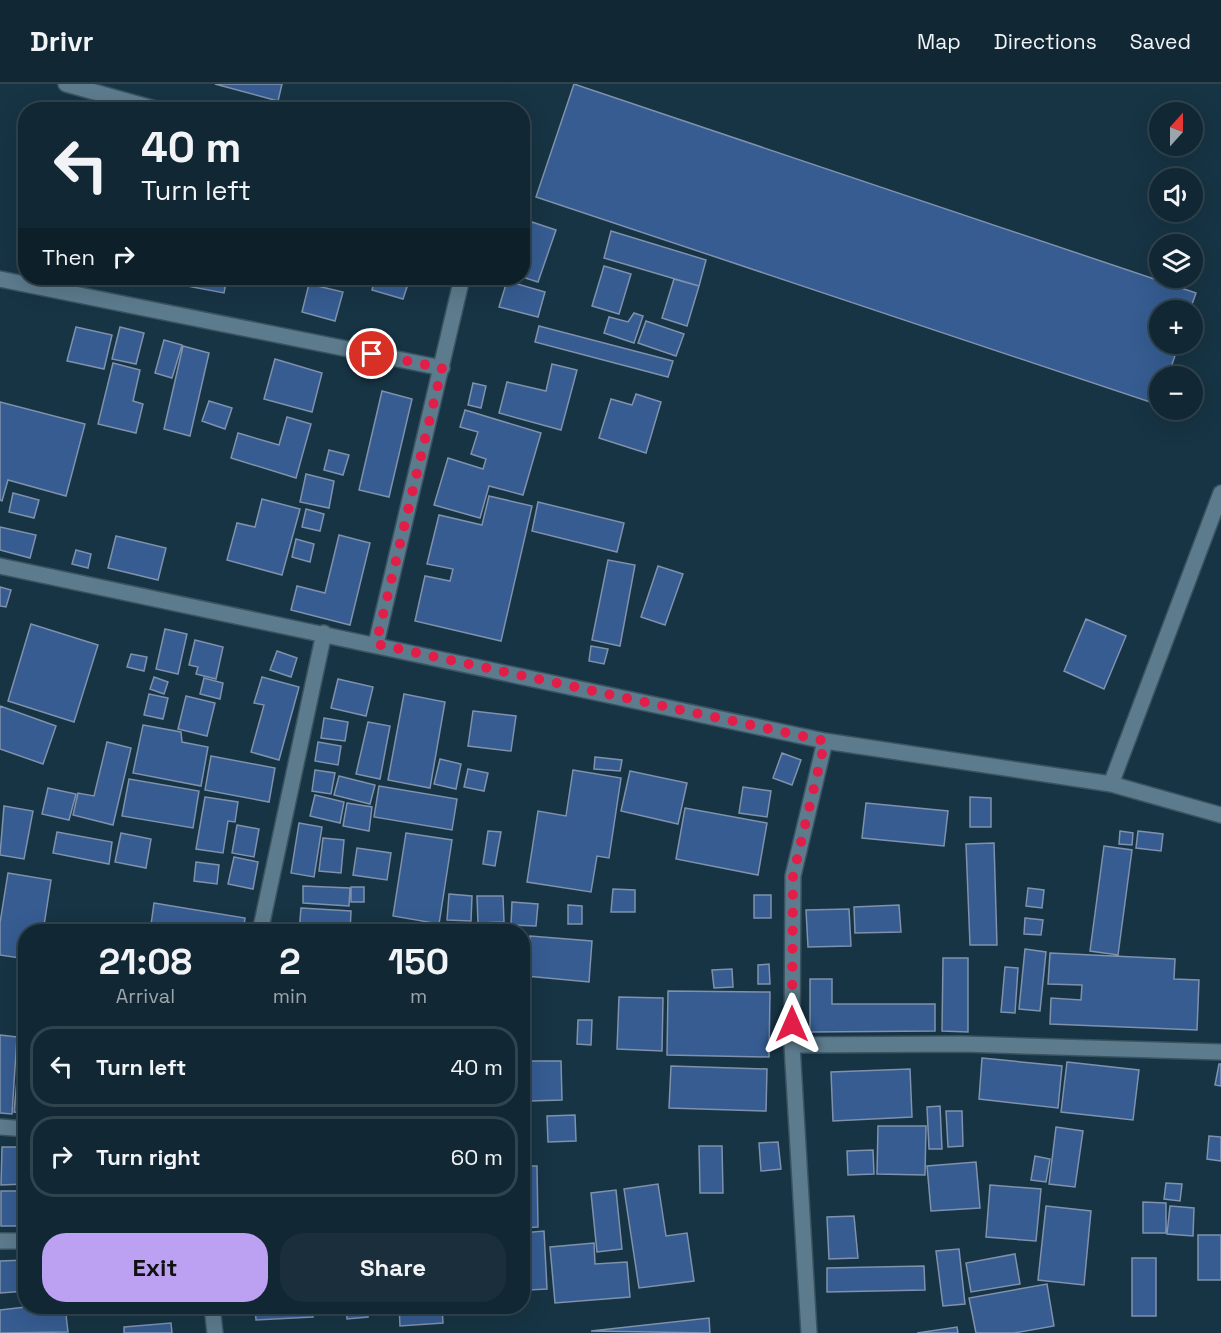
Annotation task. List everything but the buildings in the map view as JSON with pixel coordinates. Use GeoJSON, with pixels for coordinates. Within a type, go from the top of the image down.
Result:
{"type":"FeatureCollection","features":[{"type":"Feature","properties":{"kind":"street"},"geometry":{"type":"LineString","coordinates":[[66,84],[130,102]]}},
{"type":"Feature","properties":{"kind":"street"},"geometry":{"type":"LineString","coordinates":[[0,279],[18,283]]}},
{"type":"Feature","properties":{"kind":"street"},"geometry":{"type":"LineString","coordinates":[[30,285],[442,368]]}},
{"type":"Feature","properties":{"kind":"street"},"geometry":{"type":"LineString","coordinates":[[376,644],[460,285]]}},
{"type":"Feature","properties":{"kind":"street"},"geometry":{"type":"LineString","coordinates":[[1111,784],[1221,493]]}},
{"type":"Feature","properties":{"kind":"street"},"geometry":{"type":"LineString","coordinates":[[0,566],[825,741],[1111,784],[1221,815]]}},
{"type":"Feature","properties":{"kind":"street"},"geometry":{"type":"LineString","coordinates":[[262,924],[324,633]]}},
{"type":"Feature","properties":{"kind":"street"},"geometry":{"type":"LineString","coordinates":[[809,1333],[792,1046],[793,876],[825,741]]}},
{"type":"Feature","properties":{"kind":"street"},"geometry":{"type":"LineString","coordinates":[[792,1046],[962,1044],[1221,1052]]}},
{"type":"Feature","properties":{"kind":"street"},"geometry":{"type":"LineString","coordinates":[[0,1127],[18,1128]]}},
{"type":"Feature","properties":{"kind":"street"},"geometry":{"type":"LineString","coordinates":[[0,1241],[18,1241]]}},
{"type":"Feature","properties":{"kind":"street"},"geometry":{"type":"LineString","coordinates":[[213,1314],[215,1333]]}},
{"type":"Feature","properties":{"kind":"route"},"geometry":{"type":"LineString","coordinates":[[372,354],[442,368],[376,644],[825,741],[793,876],[792,1024]]}}]}
